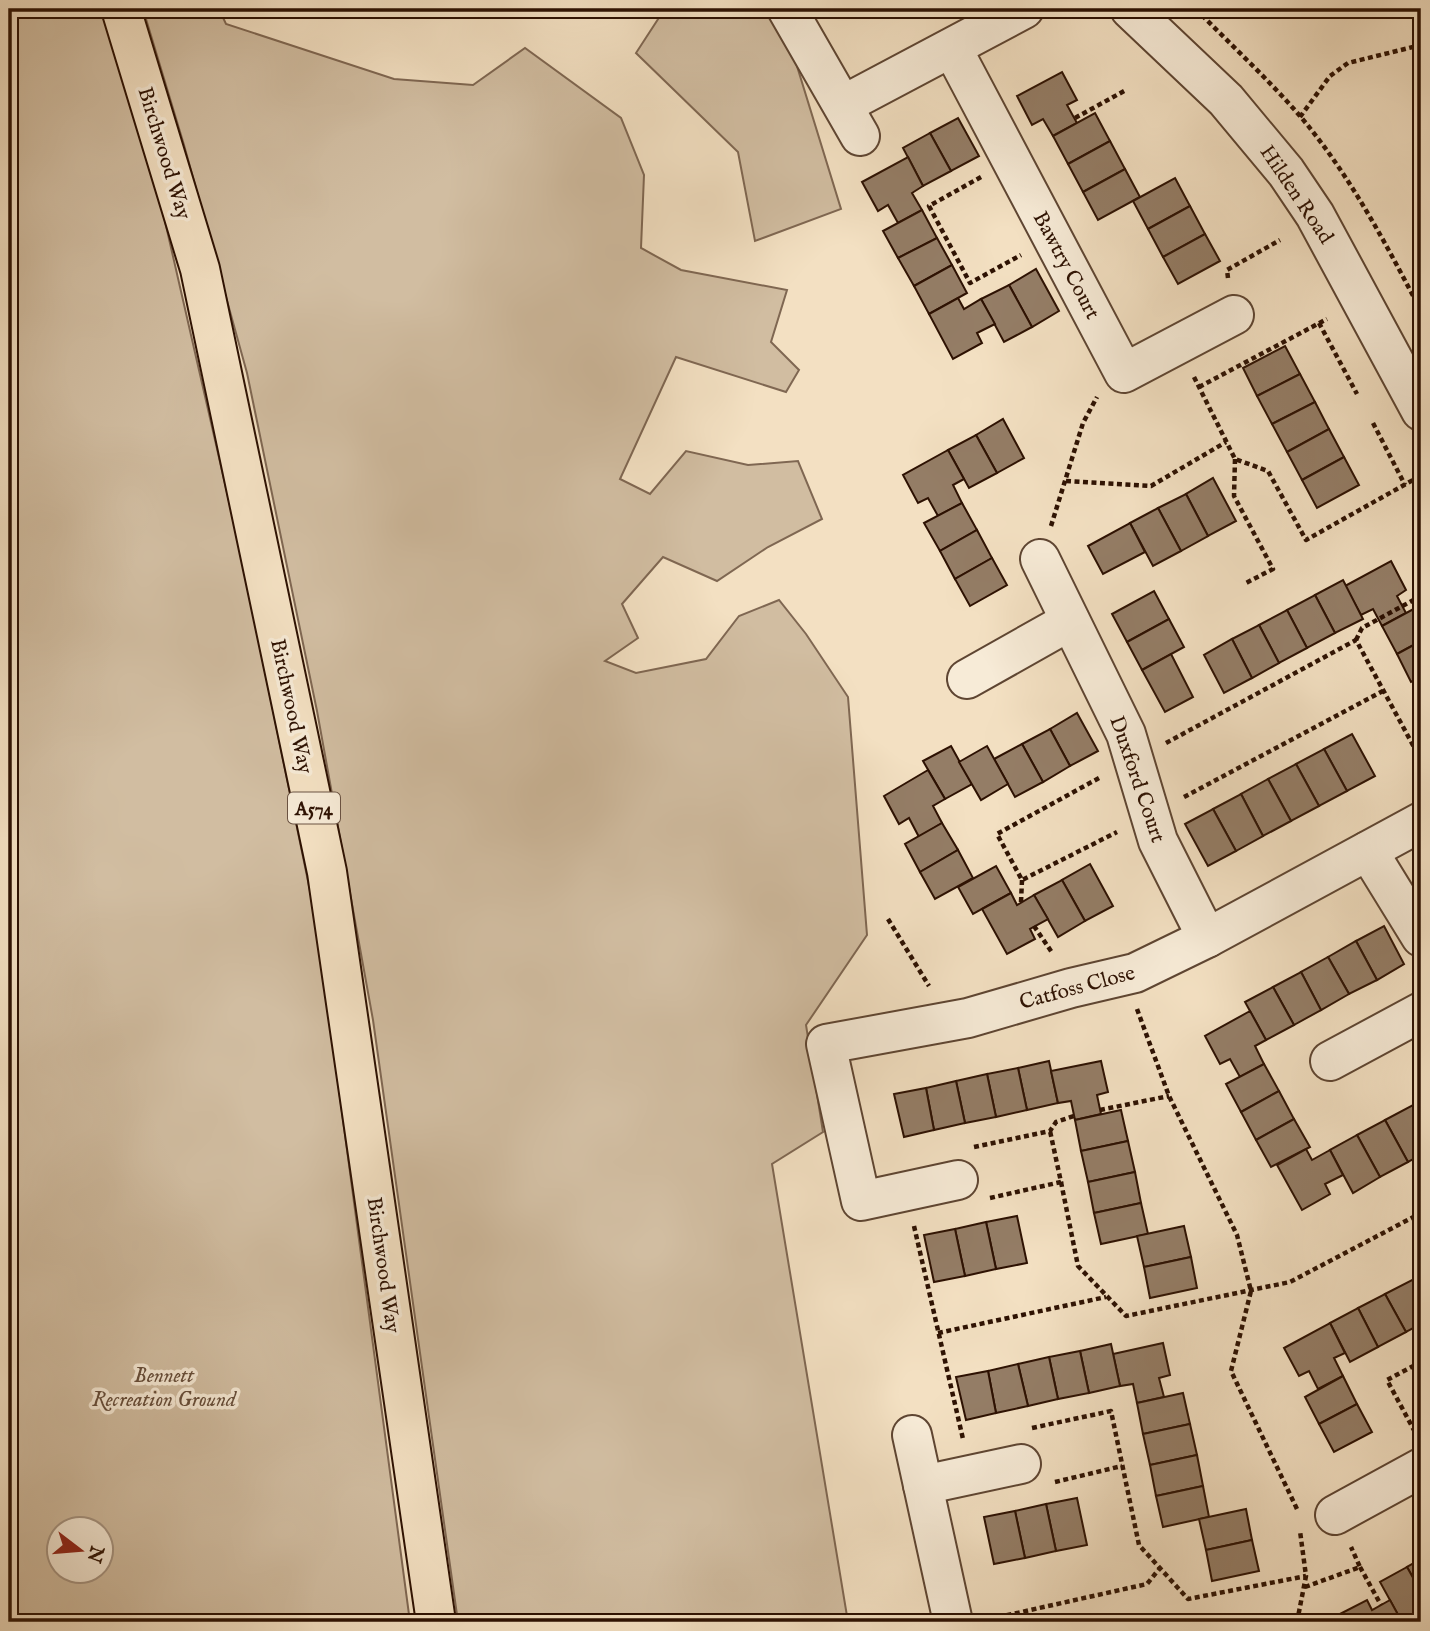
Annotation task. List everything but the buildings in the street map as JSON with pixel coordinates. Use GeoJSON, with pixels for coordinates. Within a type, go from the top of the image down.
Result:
{"type":"FeatureCollection","features":[{"type":"Feature","properties":{"kind":"main road","name":"Birchwood Way"},"geometry":{"type":"LineString","coordinates":[[121,9],[200,269],[327,872],[436,1622]]}},
{"type":"Feature","properties":{"kind":"street"},"geometry":{"type":"LineString","coordinates":[[787,9],[851,121],[952,48],[1024,9]]}},
{"type":"Feature","properties":{"kind":"street","name":"Hilden Road"},"geometry":{"type":"LineString","coordinates":[[1130,9],[1226,100],[1286,172],[1315,215],[1421,411]]}},
{"type":"Feature","properties":{"kind":"street","name":"Bawtry Court"},"geometry":{"type":"LineString","coordinates":[[952,48],[1124,373]]}},
{"type":"Feature","properties":{"kind":"street"},"geometry":{"type":"LineString","coordinates":[[1124,373],[1234,315]]}},
{"type":"Feature","properties":{"kind":"street","name":"Duxford Court"},"geometry":{"type":"LineString","coordinates":[[1040,559],[1122,725],[1135,759],[1158,841],[1207,938]]}},
{"type":"Feature","properties":{"kind":"street"},"geometry":{"type":"LineString","coordinates":[[967,678],[1070,621]]}},
{"type":"Feature","properties":{"kind":"street","name":"Catfoss Close"},"geometry":{"type":"LineString","coordinates":[[906,1191],[862,1201],[826,1044],[968,1018],[1071,988],[1135,973],[1207,938],[1421,822]]}},
{"type":"Feature","properties":{"kind":"street"},"geometry":{"type":"LineString","coordinates":[[1368,851],[1421,937]]}},
{"type":"Feature","properties":{"kind":"street"},"geometry":{"type":"LineString","coordinates":[[1330,1061],[1421,1012]]}},
{"type":"Feature","properties":{"kind":"street"},"geometry":{"type":"LineString","coordinates":[[906,1191],[958,1180]]}},
{"type":"Feature","properties":{"kind":"street"},"geometry":{"type":"LineString","coordinates":[[912,1435],[923,1485],[970,1621]]}},
{"type":"Feature","properties":{"kind":"street"},"geometry":{"type":"LineString","coordinates":[[923,1485],[970,1475],[1023,1447]]}},
{"type":"Feature","properties":{"kind":"street"},"geometry":{"type":"LineString","coordinates":[[1335,1515],[1418,1451]]}},
{"type":"Feature","properties":{"kind":"path"},"geometry":{"type":"LineString","coordinates":[[1196,9],[1300,117],[1336,165],[1380,233],[1421,311]]}},
{"type":"Feature","properties":{"kind":"path"},"geometry":{"type":"LineString","coordinates":[[1300,117],[1330,76],[1348,64],[1421,45]]}},
{"type":"Feature","properties":{"kind":"path"},"geometry":{"type":"LineString","coordinates":[[1074,118],[1126,90]]}},
{"type":"Feature","properties":{"kind":"path"},"geometry":{"type":"LineString","coordinates":[[1012,160],[929,206],[970,283],[1052,238]]}},
{"type":"Feature","properties":{"kind":"path"},"geometry":{"type":"LineString","coordinates":[[1234,315],[1227,270],[1280,240]]}},
{"type":"Feature","properties":{"kind":"path"},"geometry":{"type":"LineString","coordinates":[[1199,387],[1326,319]]}},
{"type":"Feature","properties":{"kind":"path"},"geometry":{"type":"LineString","coordinates":[[1319,323],[1357,394]]}},
{"type":"Feature","properties":{"kind":"path"},"geometry":{"type":"LineString","coordinates":[[1178,345],[1235,459],[1234,496],[1273,569],[1244,584]]}},
{"type":"Feature","properties":{"kind":"path"},"geometry":{"type":"LineString","coordinates":[[1040,559],[1083,423],[1093,402],[1107,386],[1124,373]]}},
{"type":"Feature","properties":{"kind":"path"},"geometry":{"type":"LineString","coordinates":[[1373,423],[1405,485]]}},
{"type":"Feature","properties":{"kind":"path"},"geometry":{"type":"LineString","coordinates":[[1066,481],[1151,486],[1226,442]]}},
{"type":"Feature","properties":{"kind":"path"},"geometry":{"type":"LineString","coordinates":[[1235,459],[1268,471],[1306,540],[1413,480]]}},
{"type":"Feature","properties":{"kind":"path"},"geometry":{"type":"LineString","coordinates":[[1135,759],[1356,640],[1362,628],[1421,596]]}},
{"type":"Feature","properties":{"kind":"path"},"geometry":{"type":"LineString","coordinates":[[1356,640],[1421,760]]}},
{"type":"Feature","properties":{"kind":"path"},"geometry":{"type":"LineString","coordinates":[[1021,880],[1021,902]]}},
{"type":"Feature","properties":{"kind":"path"},"geometry":{"type":"LineString","coordinates":[[888,919],[933,992],[941,1023]]}},
{"type":"Feature","properties":{"kind":"path"},"geometry":{"type":"LineString","coordinates":[[1124,976],[1169,1096],[1237,1235],[1251,1291],[1231,1371],[1296,1504],[1298,1516]]}},
{"type":"Feature","properties":{"kind":"path"},"geometry":{"type":"LineString","coordinates":[[1100,1110],[1169,1096]]}},
{"type":"Feature","properties":{"kind":"path"},"geometry":{"type":"LineString","coordinates":[[1061,1182],[963,1203],[952,1152],[1050,1130],[1056,1122],[1074,1116]]}},
{"type":"Feature","properties":{"kind":"path"},"geometry":{"type":"LineString","coordinates":[[1050,1130],[1078,1266],[1126,1316],[1290,1282],[1421,1213]]}},
{"type":"Feature","properties":{"kind":"path"},"geometry":{"type":"LineString","coordinates":[[906,1191],[970,1475]]}},
{"type":"Feature","properties":{"kind":"path"},"geometry":{"type":"LineString","coordinates":[[939,1333],[1107,1297]]}},
{"type":"Feature","properties":{"kind":"path"},"geometry":{"type":"LineString","coordinates":[[1418,1451],[1387,1380],[1421,1362]]}},
{"type":"Feature","properties":{"kind":"path"},"geometry":{"type":"LineString","coordinates":[[1023,1447],[1111,1412],[1139,1545],[1188,1598],[1306,1576]]}},
{"type":"Feature","properties":{"kind":"path"},"geometry":{"type":"LineString","coordinates":[[1335,1515],[1381,1605]]}},
{"type":"Feature","properties":{"kind":"path"},"geometry":{"type":"LineString","coordinates":[[1297,1622],[1306,1576],[1299,1528]]}},
{"type":"Feature","properties":{"kind":"path"},"geometry":{"type":"LineString","coordinates":[[1305,1587],[1360,1567]]}},
{"type":"Feature","properties":{"kind":"path"},"geometry":{"type":"LineString","coordinates":[[970,1621],[1147,1584],[1160,1568]]}},
{"type":"Feature","properties":{"kind":"green space","name":"Bennett Recreation Ground"},"geometry":{"type":"Polygon","coordinates":[[[9,9],[105,9],[156,182],[239,545],[317,925],[410,1622],[9,1622],[9,9]]]}},
{"type":"Feature","properties":{"kind":"green space"},"geometry":{"type":"Polygon","coordinates":[[[143,9],[219,9],[226,24],[394,79],[473,85],[525,48],[621,118],[644,175],[641,248],[681,270],[787,290],[771,342],[799,370],[786,392],[676,357],[620,479],[650,494],[686,451],[748,465],[798,461],[822,519],[768,547],[717,581],[663,557],[622,604],[638,638],[605,661],[636,673],[706,659],[739,616],[779,600],[806,634],[848,697],[867,935],[806,1025],[823,1132],[772,1164],[848,1622],[458,1622],[373,1020],[317,711],[247,373],[143,9]]]}},
{"type":"Feature","properties":{"kind":"green space"},"geometry":{"type":"Polygon","coordinates":[[[659,9],[766,9],[792,50],[841,209],[755,241],[738,152],[636,53],[662,13],[659,9]]]}}]}
